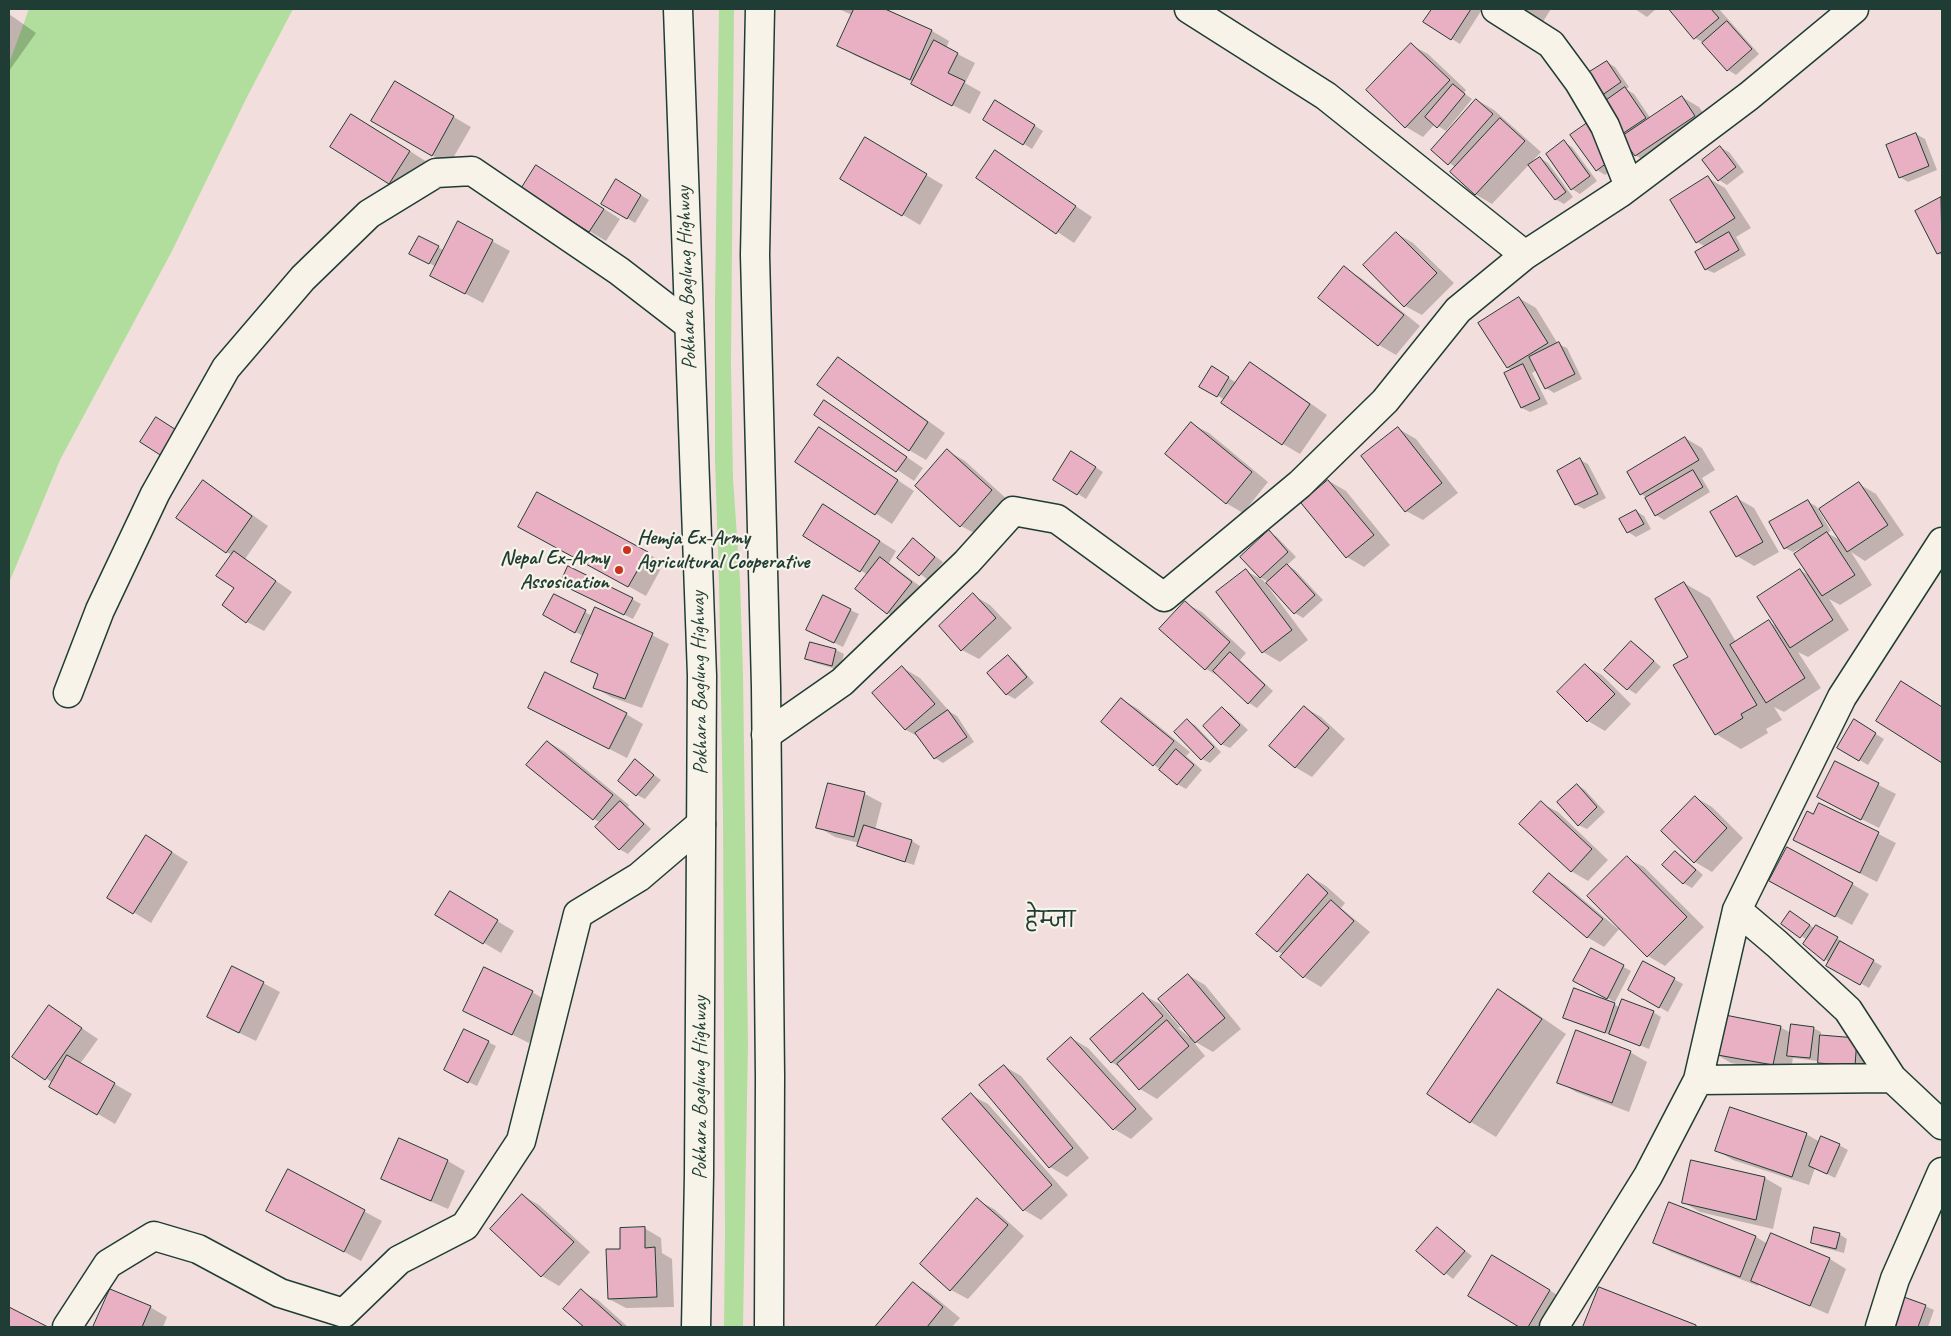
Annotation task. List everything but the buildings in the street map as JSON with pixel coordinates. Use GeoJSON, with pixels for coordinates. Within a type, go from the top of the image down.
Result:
{"type":"FeatureCollection","features":[{"type":"Feature","properties":{"kind":"main road","name":"Pokhara Baglung Highway"},"geometry":{"type":"LineString","coordinates":[[678,9],[702,676],[696,1327]]}},
{"type":"Feature","properties":{"kind":"main road"},"geometry":{"type":"LineString","coordinates":[[760,9],[755,255],[766,735],[770,1076],[769,1327]]}},
{"type":"Feature","properties":{"kind":"main road"},"geometry":{"type":"LineString","coordinates":[[1189,9],[1326,96],[1526,255]]}},
{"type":"Feature","properties":{"kind":"main road"},"geometry":{"type":"LineString","coordinates":[[1496,9],[1552,44],[1579,82],[1605,126],[1629,186]]}},
{"type":"Feature","properties":{"kind":"main road"},"geometry":{"type":"LineString","coordinates":[[766,735],[842,682],[966,562],[1013,510],[1057,519],[1164,597],[1300,484],[1385,402],[1458,310],[1526,255],[1629,186],[1749,96],[1854,9]]}},
{"type":"Feature","properties":{"kind":"main road"},"geometry":{"type":"LineString","coordinates":[[68,693],[100,610],[155,494],[226,368],[304,278],[368,214],[436,173],[472,172],[619,271],[689,324]]}},
{"type":"Feature","properties":{"kind":"main road"},"geometry":{"type":"LineString","coordinates":[[1554,1327],[1648,1176],[1698,1080],[1737,910],[1842,697],[1942,542]]}},
{"type":"Feature","properties":{"kind":"main road"},"geometry":{"type":"LineString","coordinates":[[67,1327],[108,1264],[154,1236],[198,1249],[280,1293],[339,1320],[399,1260],[465,1226],[521,1141],[578,914],[639,877],[701,824]]}},
{"type":"Feature","properties":{"kind":"main road"},"geometry":{"type":"LineString","coordinates":[[1737,910],[1777,944],[1848,1010],[1892,1078],[1942,1125]]}},
{"type":"Feature","properties":{"kind":"main road"},"geometry":{"type":"LineString","coordinates":[[1698,1080],[1892,1078]]}},
{"type":"Feature","properties":{"kind":"main road"},"geometry":{"type":"LineString","coordinates":[[1880,1327],[1895,1279],[1942,1172]]}},
{"type":"Feature","properties":{"kind":"green space"},"geometry":{"type":"Polygon","coordinates":[[[29,9],[293,9],[247,97],[172,251],[60,460],[9,583],[9,63],[29,9]]]}},
{"type":"Feature","properties":{"kind":"green space"},"geometry":{"type":"Polygon","coordinates":[[[719,9],[734,9],[731,364],[733,478],[740,580],[743,674],[748,1044],[743,1327],[724,1327],[723,816],[715,460],[719,9]]]}},
{"type":"Feature","properties":{"kind":"place","name":"Hemja Ex-Army Agricultural Cooperative"},"geometry":{"type":"Point","coordinates":[627,550]}},
{"type":"Feature","properties":{"kind":"place","name":"Nepal Ex-Army Assosication"},"geometry":{"type":"Point","coordinates":[619,570]}},
{"type":"Feature","properties":{"kind":"district","name":"हेम्जा"},"geometry":{"type":"Point","coordinates":[1050,921]}}]}
